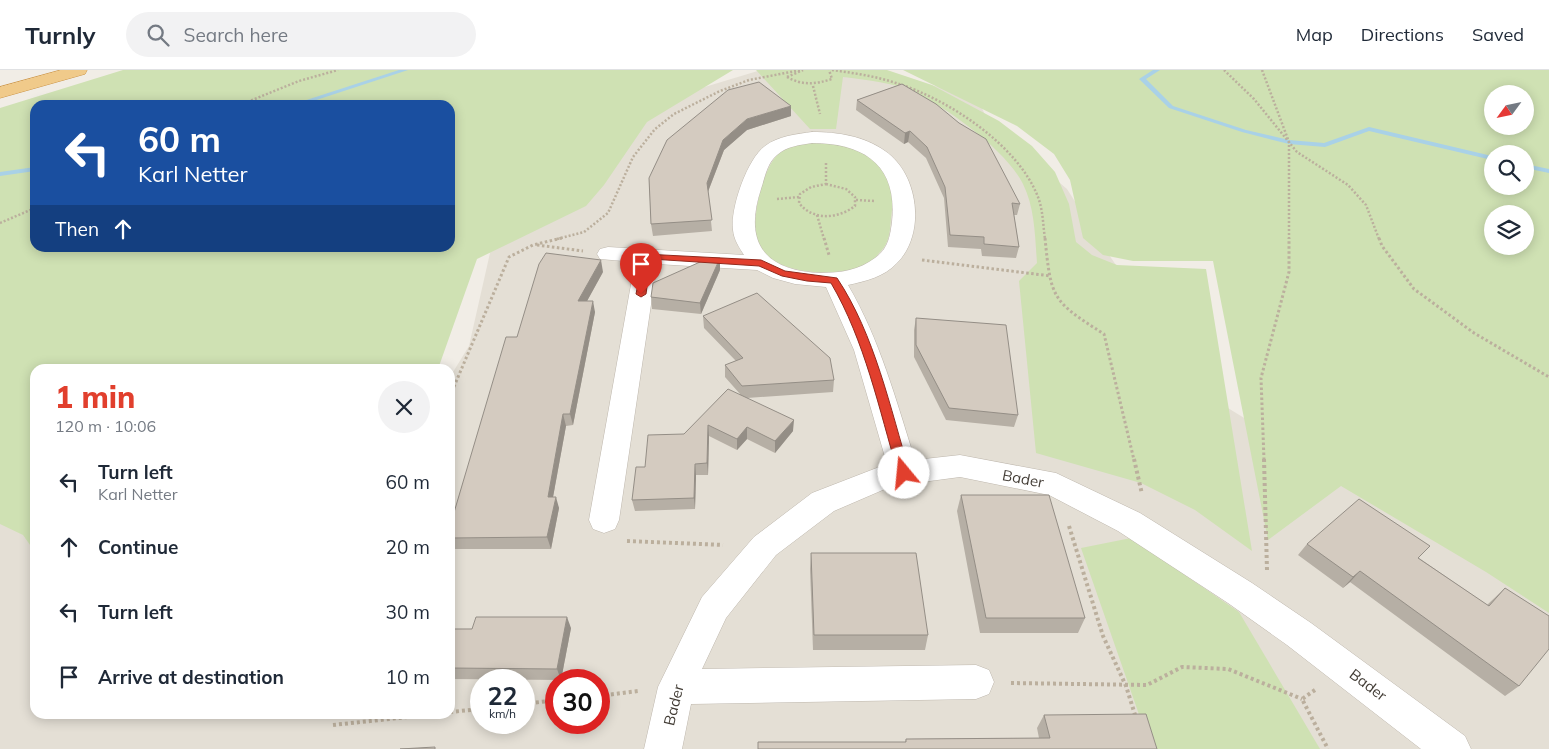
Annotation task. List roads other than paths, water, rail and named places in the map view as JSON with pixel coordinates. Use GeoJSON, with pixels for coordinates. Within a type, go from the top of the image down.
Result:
{"type":"FeatureCollection","features":[{"type":"Feature","properties":{"kind":"highway"},"geometry":{"type":"LineString","coordinates":[[0,94],[79,70]]}},
{"type":"Feature","properties":{"kind":"street"},"geometry":{"type":"LineString","coordinates":[[608,254],[761,263],[782,273],[807,278],[834,280],[878,268],[899,246],[904,202],[900,184],[892,166],[877,152],[862,144],[825,136],[808,137],[772,149],[761,160],[745,205],[743,228],[748,247],[761,263]]}},
{"type":"Feature","properties":{"kind":"street"},"geometry":{"type":"LineString","coordinates":[[604,520],[647,256]]}},
{"type":"Feature","properties":{"kind":"street"},"geometry":{"type":"LineString","coordinates":[[834,280],[860,329],[904,473]]}},
{"type":"Feature","properties":{"kind":"street","name":"Bader"},"geometry":{"type":"LineString","coordinates":[[663,749],[676,687],[714,608],[765,546],[823,502],[888,475],[960,466],[1056,485],[1130,522],[1269,613],[1452,749]]}},
{"type":"Feature","properties":{"kind":"street"},"geometry":{"type":"LineString","coordinates":[[676,687],[976,682]]}},
{"type":"Feature","properties":{"kind":"waterway"},"geometry":{"type":"LineString","coordinates":[[310,100],[405,70]]}},
{"type":"Feature","properties":{"kind":"waterway"},"geometry":{"type":"LineString","coordinates":[[1157,70],[1142,79],[1171,107],[1244,131],[1289,142],[1325,145],[1369,129],[1484,156]]}},
{"type":"Feature","properties":{"kind":"waterway"},"geometry":{"type":"LineString","coordinates":[[1534,168],[1549,171]]}},
{"type":"Feature","properties":{"kind":"waterway"},"geometry":{"type":"LineString","coordinates":[[0,174],[30,170]]}}]}
